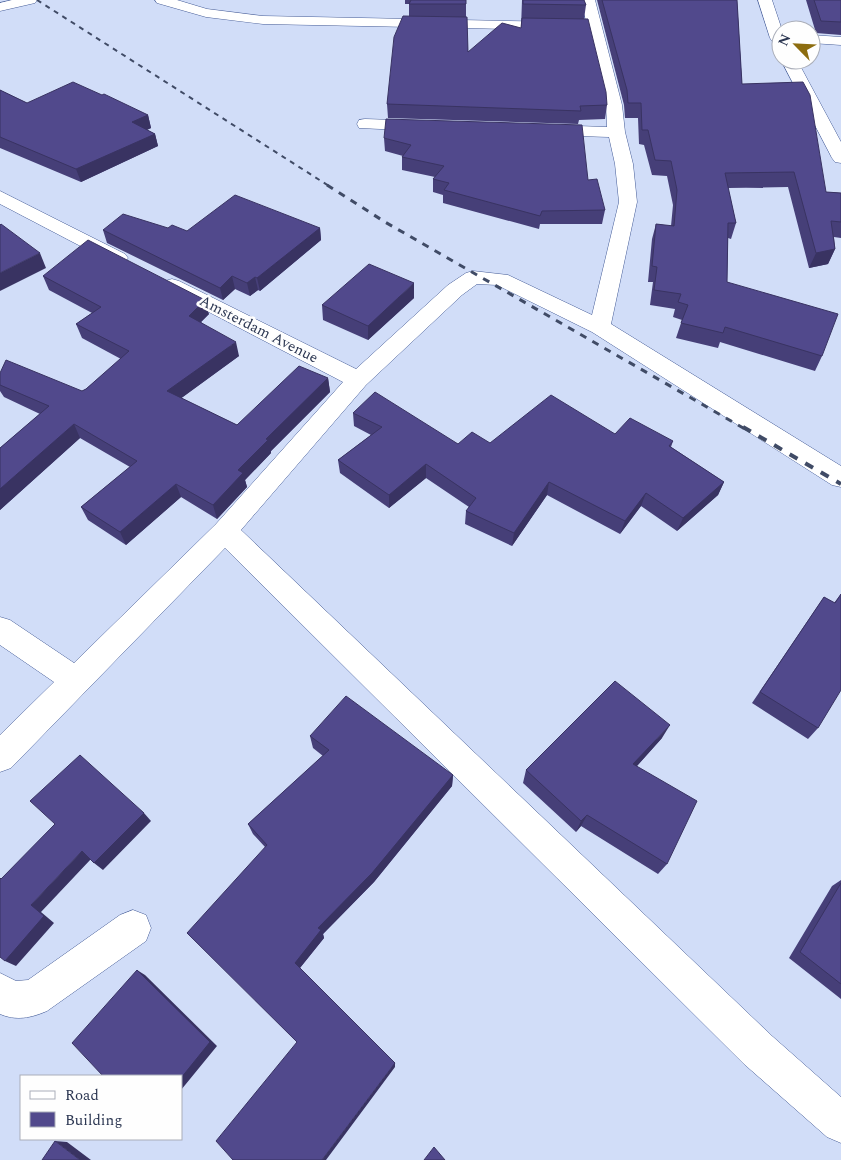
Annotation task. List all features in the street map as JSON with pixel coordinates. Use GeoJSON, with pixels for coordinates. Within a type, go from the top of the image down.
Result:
{"type":"FeatureCollection","features":[{"type":"Feature","properties":{"kind":"street"},"geometry":{"type":"LineString","coordinates":[[0,7],[30,0]]}},
{"type":"Feature","properties":{"kind":"street"},"geometry":{"type":"LineString","coordinates":[[162,0],[206,13],[262,20],[594,26]]}},
{"type":"Feature","properties":{"kind":"street"},"geometry":{"type":"LineString","coordinates":[[588,0],[614,106],[616,132],[624,164],[628,202],[600,327]]}},
{"type":"Feature","properties":{"kind":"street"},"geometry":{"type":"LineString","coordinates":[[764,0],[772,20]]}},
{"type":"Feature","properties":{"kind":"street"},"geometry":{"type":"LineString","coordinates":[[821,40],[841,41]]}},
{"type":"Feature","properties":{"kind":"street"},"geometry":{"type":"LineString","coordinates":[[793,70],[841,158]]}},
{"type":"Feature","properties":{"kind":"street"},"geometry":{"type":"LineString","coordinates":[[365,124],[443,126]]}},
{"type":"Feature","properties":{"kind":"street"},"geometry":{"type":"LineString","coordinates":[[530,129],[616,132]]}},
{"type":"Feature","properties":{"kind":"street"},"geometry":{"type":"LineString","coordinates":[[0,197],[132,265]]}},
{"type":"Feature","properties":{"kind":"street","name":"Amsterdam Avenue"},"geometry":{"type":"LineString","coordinates":[[158,278],[358,380]]}},
{"type":"Feature","properties":{"kind":"street"},"geometry":{"type":"LineString","coordinates":[[0,757],[225,531],[358,380],[455,290],[473,278],[501,279],[600,327],[841,478]]}},
{"type":"Feature","properties":{"kind":"street"},"geometry":{"type":"LineString","coordinates":[[225,531],[758,1050],[841,1124]]}},
{"type":"Feature","properties":{"kind":"street"},"geometry":{"type":"LineString","coordinates":[[0,629],[75,680]]}},
{"type":"Feature","properties":{"kind":"street"},"geometry":{"type":"LineString","coordinates":[[0,992],[11,1000],[34,998],[133,928]]}},
{"type":"Feature","properties":{"kind":"building"},"geometry":{"type":"Polygon","coordinates":[[[411,0],[466,0],[466,4],[409,4],[411,0]]]}},
{"type":"Feature","properties":{"kind":"building"},"geometry":{"type":"Polygon","coordinates":[[[523,0],[584,0],[586,5],[523,4],[523,0]]]}},
{"type":"Feature","properties":{"kind":"building"},"geometry":{"type":"Polygon","coordinates":[[[602,0],[737,0],[742,84],[803,82],[810,95],[826,192],[841,193],[841,222],[831,221],[835,249],[816,253],[794,172],[725,173],[736,223],[728,223],[727,282],[838,314],[822,356],[725,327],[723,333],[681,323],[688,305],[678,302],[681,294],[654,290],[657,267],[652,266],[656,224],[674,226],[677,190],[671,161],[655,160],[648,130],[642,130],[641,103],[628,103],[627,90],[602,0]]]}},
{"type":"Feature","properties":{"kind":"building"},"geometry":{"type":"Polygon","coordinates":[[[814,0],[841,0],[841,22],[821,20],[814,0]]]}},
{"type":"Feature","properties":{"kind":"building"},"geometry":{"type":"Polygon","coordinates":[[[403,16],[467,17],[468,52],[502,23],[521,28],[522,18],[588,19],[606,92],[607,105],[580,106],[581,111],[387,104],[394,37],[403,16]]]}},
{"type":"Feature","properties":{"kind":"building"},"geometry":{"type":"Polygon","coordinates":[[[73,82],[102,95],[104,94],[148,115],[132,122],[155,134],[76,169],[0,137],[0,90],[27,103],[73,82]]]}},
{"type":"Feature","properties":{"kind":"building"},"geometry":{"type":"Polygon","coordinates":[[[386,119],[582,125],[588,180],[597,179],[605,210],[542,211],[540,216],[444,190],[449,183],[433,179],[444,166],[402,157],[411,145],[384,138],[386,119]]]}},
{"type":"Feature","properties":{"kind":"building"},"geometry":{"type":"Polygon","coordinates":[[[235,195],[320,228],[257,278],[255,277],[247,283],[232,276],[220,288],[103,230],[123,214],[168,228],[172,225],[187,231],[235,195]]]}},
{"type":"Feature","properties":{"kind":"building"},"geometry":{"type":"Polygon","coordinates":[[[0,225],[40,253],[0,273],[0,225]]]}},
{"type":"Feature","properties":{"kind":"building"},"geometry":{"type":"Polygon","coordinates":[[[88,240],[205,300],[189,316],[236,342],[167,391],[237,425],[299,366],[328,378],[266,439],[268,440],[238,470],[243,473],[213,505],[176,484],[120,532],[81,507],[137,461],[74,424],[0,489],[0,448],[49,406],[0,385],[0,373],[6,360],[82,391],[129,351],[76,324],[101,307],[43,276],[88,240]]]}},
{"type":"Feature","properties":{"kind":"building"},"geometry":{"type":"Polygon","coordinates":[[[369,264],[414,283],[368,326],[322,305],[369,264]]]}},
{"type":"Feature","properties":{"kind":"building"},"geometry":{"type":"Polygon","coordinates":[[[375,392],[458,444],[472,432],[490,443],[551,395],[615,434],[630,418],[673,441],[669,446],[724,482],[683,518],[646,493],[625,521],[549,482],[514,533],[466,511],[476,498],[426,464],[389,495],[338,460],[382,427],[353,413],[375,392]]]}},
{"type":"Feature","properties":{"kind":"building"},"geometry":{"type":"Polygon","coordinates":[[[841,594],[841,690],[818,728],[760,692],[824,597],[835,603],[841,594]]]}},
{"type":"Feature","properties":{"kind":"building"},"geometry":{"type":"Polygon","coordinates":[[[615,681],[670,725],[633,764],[697,801],[667,864],[587,815],[581,821],[526,770],[615,681]]]}},
{"type":"Feature","properties":{"kind":"building"},"geometry":{"type":"Polygon","coordinates":[[[346,696],[453,775],[372,873],[318,928],[321,930],[295,963],[395,1063],[322,1160],[233,1160],[216,1141],[297,1042],[187,933],[267,845],[248,824],[329,750],[310,736],[346,696]]]}},
{"type":"Feature","properties":{"kind":"building"},"geometry":{"type":"Polygon","coordinates":[[[80,755],[144,813],[94,863],[82,851],[31,905],[44,916],[5,961],[0,957],[0,878],[55,824],[30,801],[80,755]]]}},
{"type":"Feature","properties":{"kind":"building"},"geometry":{"type":"Polygon","coordinates":[[[841,883],[841,984],[800,952],[841,883]]]}},
{"type":"Feature","properties":{"kind":"building"},"geometry":{"type":"Polygon","coordinates":[[[137,970],[210,1042],[182,1077],[182,1075],[102,1075],[72,1043],[137,970]]]}},
{"type":"Feature","properties":{"kind":"building"},"geometry":{"type":"Polygon","coordinates":[[[55,1141],[80,1160],[42,1160],[55,1141]]]}},
{"type":"Feature","properties":{"kind":"building"},"geometry":{"type":"Polygon","coordinates":[[[434,1147],[445,1160],[424,1160],[434,1147]]]}},
{"type":"Feature","properties":{"kind":"railway"},"geometry":{"type":"LineString","coordinates":[[37,0],[329,186]]}},
{"type":"Feature","properties":{"kind":"railway"},"geometry":{"type":"LineString","coordinates":[[327,185],[385,222],[745,429]]}},
{"type":"Feature","properties":{"kind":"railway"},"geometry":{"type":"LineString","coordinates":[[743,427],[841,484]]}}]}
